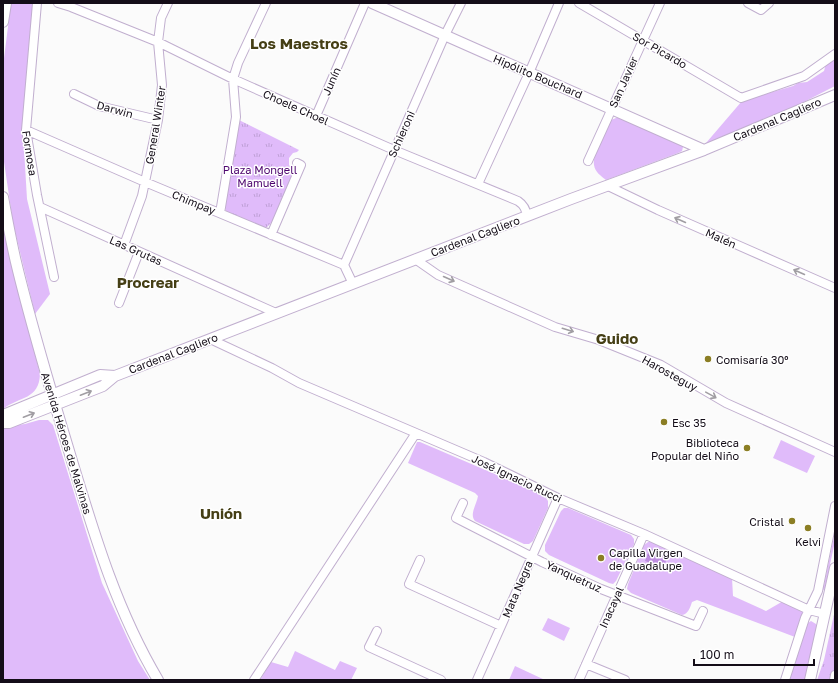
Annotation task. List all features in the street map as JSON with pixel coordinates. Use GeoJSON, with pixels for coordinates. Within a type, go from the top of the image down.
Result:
{"type":"FeatureCollection","features":[{"type":"Feature","properties":{"kind":"main road"},"geometry":{"type":"LineString","coordinates":[[3,22],[6,3]]}},
{"type":"Feature","properties":{"kind":"main road","name":"Hipólito Bouchard"},"geometry":{"type":"LineString","coordinates":[[372,3],[704,150]]}},
{"type":"Feature","properties":{"kind":"main road","name":"Cardenal Cagliero"},"geometry":{"type":"LineString","coordinates":[[3,423],[9,423],[103,386],[115,376],[276,313],[527,216],[704,150],[835,95]]}},
{"type":"Feature","properties":{"kind":"main road","name":"Avenida Héroes de Malvinas"},"geometry":{"type":"LineString","coordinates":[[3,197],[16,262],[55,405],[91,524],[116,595],[146,659],[158,680]]}},
{"type":"Feature","properties":{"kind":"main road","name":"Cardenal Cagliero"},"geometry":{"type":"LineString","coordinates":[[3,415],[100,375],[115,376]]}},
{"type":"Feature","properties":{"kind":"main road"},"geometry":{"type":"LineString","coordinates":[[810,680],[835,568]]}},
{"type":"Feature","properties":{"kind":"street","name":"Formosa"},"geometry":{"type":"LineString","coordinates":[[37,3],[26,130],[54,277]]}},
{"type":"Feature","properties":{"kind":"street","name":"Choele Choel"},"geometry":{"type":"LineString","coordinates":[[58,3],[158,42],[234,79],[316,116],[518,201],[526,210],[527,216]]}},
{"type":"Feature","properties":{"kind":"street","name":"General Winter"},"geometry":{"type":"LineString","coordinates":[[124,245],[142,196],[158,120],[162,85],[158,42],[161,18],[168,3]]}},
{"type":"Feature","properties":{"kind":"street"},"geometry":{"type":"LineString","coordinates":[[220,213],[236,117],[234,79],[238,63],[266,3]]}},
{"type":"Feature","properties":{"kind":"street","name":"Junín"},"geometry":{"type":"LineString","coordinates":[[316,116],[365,3]]}},
{"type":"Feature","properties":{"kind":"street","name":"Schieroni"},"geometry":{"type":"LineString","coordinates":[[344,265],[445,35],[461,3]]}},
{"type":"Feature","properties":{"kind":"street"},"geometry":{"type":"LineString","coordinates":[[478,184],[529,73],[559,3]]}},
{"type":"Feature","properties":{"kind":"street","name":"Sor Picardo"},"geometry":{"type":"LineString","coordinates":[[579,3],[741,98],[804,76],[835,54]]}},
{"type":"Feature","properties":{"kind":"street","name":"San Javier"},"geometry":{"type":"LineString","coordinates":[[588,162],[660,3]]}},
{"type":"Feature","properties":{"kind":"street"},"geometry":{"type":"LineString","coordinates":[[748,3],[761,10],[769,3]]}},
{"type":"Feature","properties":{"kind":"street","name":"Darwin"},"geometry":{"type":"LineString","coordinates":[[74,94],[99,106],[158,120]]}},
{"type":"Feature","properties":{"kind":"street","name":"Chimpay"},"geometry":{"type":"LineString","coordinates":[[26,130],[272,236],[344,265]]}},
{"type":"Feature","properties":{"kind":"street"},"geometry":{"type":"LineString","coordinates":[[272,236],[301,165],[297,163]]}},
{"type":"Feature","properties":{"kind":"street","name":"Malén"},"geometry":{"type":"LineString","coordinates":[[608,186],[658,210],[835,288]]}},
{"type":"Feature","properties":{"kind":"street","name":"Las Grutas"},"geometry":{"type":"LineString","coordinates":[[40,207],[276,313]]}},
{"type":"Feature","properties":{"kind":"street"},"geometry":{"type":"LineString","coordinates":[[119,303],[140,252]]}},
{"type":"Feature","properties":{"kind":"street","name":"Harosteguy"},"geometry":{"type":"LineString","coordinates":[[415,259],[438,275],[555,327],[600,340],[661,365],[726,403],[835,452]]}},
{"type":"Feature","properties":{"kind":"street"},"geometry":{"type":"LineString","coordinates":[[344,265],[353,284]]}},
{"type":"Feature","properties":{"kind":"street","name":"José Ignacio Rucci"},"geometry":{"type":"LineString","coordinates":[[210,339],[272,368],[299,383],[492,466],[558,498],[644,534],[809,610],[825,614]]}},
{"type":"Feature","properties":{"kind":"street"},"geometry":{"type":"LineString","coordinates":[[254,680],[416,433]]}},
{"type":"Feature","properties":{"kind":"street","name":"Mata Negra"},"geometry":{"type":"LineString","coordinates":[[477,680],[558,498]]}},
{"type":"Feature","properties":{"kind":"street","name":"Yanquetruz"},"geometry":{"type":"LineString","coordinates":[[463,503],[456,518],[531,556],[616,596],[696,626],[703,611]]}},
{"type":"Feature","properties":{"kind":"street"},"geometry":{"type":"LineString","coordinates":[[784,680],[809,610],[818,590],[835,506]]}},
{"type":"Feature","properties":{"kind":"street","name":"Inacayal"},"geometry":{"type":"LineString","coordinates":[[579,680],[644,534]]}},
{"type":"Feature","properties":{"kind":"street"},"geometry":{"type":"LineString","coordinates":[[420,560],[410,584],[501,626]]}},
{"type":"Feature","properties":{"kind":"street"},"geometry":{"type":"LineString","coordinates":[[377,631],[369,647],[441,680]]}},
{"type":"Feature","properties":{"kind":"street"},"geometry":{"type":"LineString","coordinates":[[586,664],[625,680]]}},
{"type":"Feature","properties":{"kind":"street"},"geometry":{"type":"LineString","coordinates":[[834,680],[835,675]]}},
{"type":"Feature","properties":{"kind":"green space"},"geometry":{"type":"Polygon","coordinates":[[[11,3],[34,3],[23,132],[27,199],[50,294],[35,314],[13,223],[3,155],[3,66],[11,3]]]}},
{"type":"Feature","properties":{"kind":"green space"},"geometry":{"type":"Polygon","coordinates":[[[835,58],[835,86],[800,104],[707,144],[706,143],[742,101],[793,86],[798,83],[807,82],[824,71],[826,64],[835,58]]]}},
{"type":"Feature","properties":{"kind":"green space"},"geometry":{"type":"Polygon","coordinates":[[[621,118],[680,144],[683,147],[682,151],[606,180],[598,174],[594,161],[597,149],[611,120],[621,118]]]}},
{"type":"Feature","properties":{"kind":"green space","name":"Plaza Mongell Mamuell"},"geometry":{"type":"Polygon","coordinates":[[[239,120],[299,150],[293,153],[289,158],[289,165],[294,171],[272,222],[267,227],[261,227],[226,211],[224,205],[239,120]]]}},
{"type":"Feature","properties":{"kind":"green space"},"geometry":{"type":"Polygon","coordinates":[[[3,225],[40,374],[39,382],[36,389],[32,393],[3,409],[3,225]]]}},
{"type":"Feature","properties":{"kind":"green space"},"geometry":{"type":"Polygon","coordinates":[[[39,420],[48,420],[53,425],[102,583],[138,661],[150,680],[3,680],[3,427],[25,424],[39,420]]]}},
{"type":"Feature","properties":{"kind":"green space"},"geometry":{"type":"Polygon","coordinates":[[[781,440],[815,456],[807,473],[773,458],[781,440]]]}},
{"type":"Feature","properties":{"kind":"green space"},"geometry":{"type":"Polygon","coordinates":[[[417,442],[544,495],[548,501],[548,508],[533,541],[529,544],[524,544],[475,521],[473,518],[473,512],[478,496],[475,493],[408,463],[417,442]]]}},
{"type":"Feature","properties":{"kind":"green space"},"geometry":{"type":"Polygon","coordinates":[[[564,508],[568,508],[631,535],[634,539],[634,544],[616,581],[613,584],[549,555],[545,551],[545,545],[561,511],[564,508]]]}},
{"type":"Feature","properties":{"kind":"green space"},"geometry":{"type":"Polygon","coordinates":[[[835,532],[835,541],[825,588],[820,594],[824,585],[835,532]]]}},
{"type":"Feature","properties":{"kind":"green space"},"geometry":{"type":"Polygon","coordinates":[[[648,542],[653,542],[732,578],[733,596],[766,611],[785,600],[803,610],[795,637],[697,600],[692,602],[687,612],[682,615],[631,593],[627,589],[628,584],[644,545],[648,542]]]}},
{"type":"Feature","properties":{"kind":"green space"},"geometry":{"type":"Polygon","coordinates":[[[835,610],[835,668],[832,680],[817,680],[824,660],[835,610]]]}},
{"type":"Feature","properties":{"kind":"green space"},"geometry":{"type":"Polygon","coordinates":[[[548,618],[570,628],[564,641],[542,630],[548,618]]]}},
{"type":"Feature","properties":{"kind":"green space"},"geometry":{"type":"Polygon","coordinates":[[[811,621],[816,624],[817,628],[805,680],[789,680],[808,623],[811,621]]]}},
{"type":"Feature","properties":{"kind":"green space"},"geometry":{"type":"Polygon","coordinates":[[[295,651],[335,670],[340,661],[357,668],[351,680],[260,680],[271,662],[288,667],[295,651]]]}},
{"type":"Feature","properties":{"kind":"green space"},"geometry":{"type":"Polygon","coordinates":[[[515,666],[545,680],[509,680],[515,666]]]}},
{"type":"Feature","properties":{"kind":"water"},"geometry":{"type":"Polygon","coordinates":[[[650,548],[668,556],[663,568],[645,561],[650,548]]]}},
{"type":"Feature","properties":{"kind":"place","name":"Comisaría 30º"},"geometry":{"type":"Point","coordinates":[708,359]}},
{"type":"Feature","properties":{"kind":"place","name":"Esc 35"},"geometry":{"type":"Point","coordinates":[664,422]}},
{"type":"Feature","properties":{"kind":"place","name":"Biblioteca Popular del Niño"},"geometry":{"type":"Point","coordinates":[747,448]}},
{"type":"Feature","properties":{"kind":"place","name":"Cristal"},"geometry":{"type":"Point","coordinates":[792,521]}},
{"type":"Feature","properties":{"kind":"place","name":"Kelvi"},"geometry":{"type":"Point","coordinates":[808,528]}},
{"type":"Feature","properties":{"kind":"place","name":"Capilla Virgen de Guadalupe"},"geometry":{"type":"Point","coordinates":[601,558]}},
{"type":"Feature","properties":{"kind":"district","name":"Los Maestros"},"geometry":{"type":"Point","coordinates":[299,43]}},
{"type":"Feature","properties":{"kind":"district","name":"Procrear"},"geometry":{"type":"Point","coordinates":[148,282]}},
{"type":"Feature","properties":{"kind":"district","name":"Guido"},"geometry":{"type":"Point","coordinates":[617,338]}},
{"type":"Feature","properties":{"kind":"district","name":"Unión"},"geometry":{"type":"Point","coordinates":[221,513]}}]}
